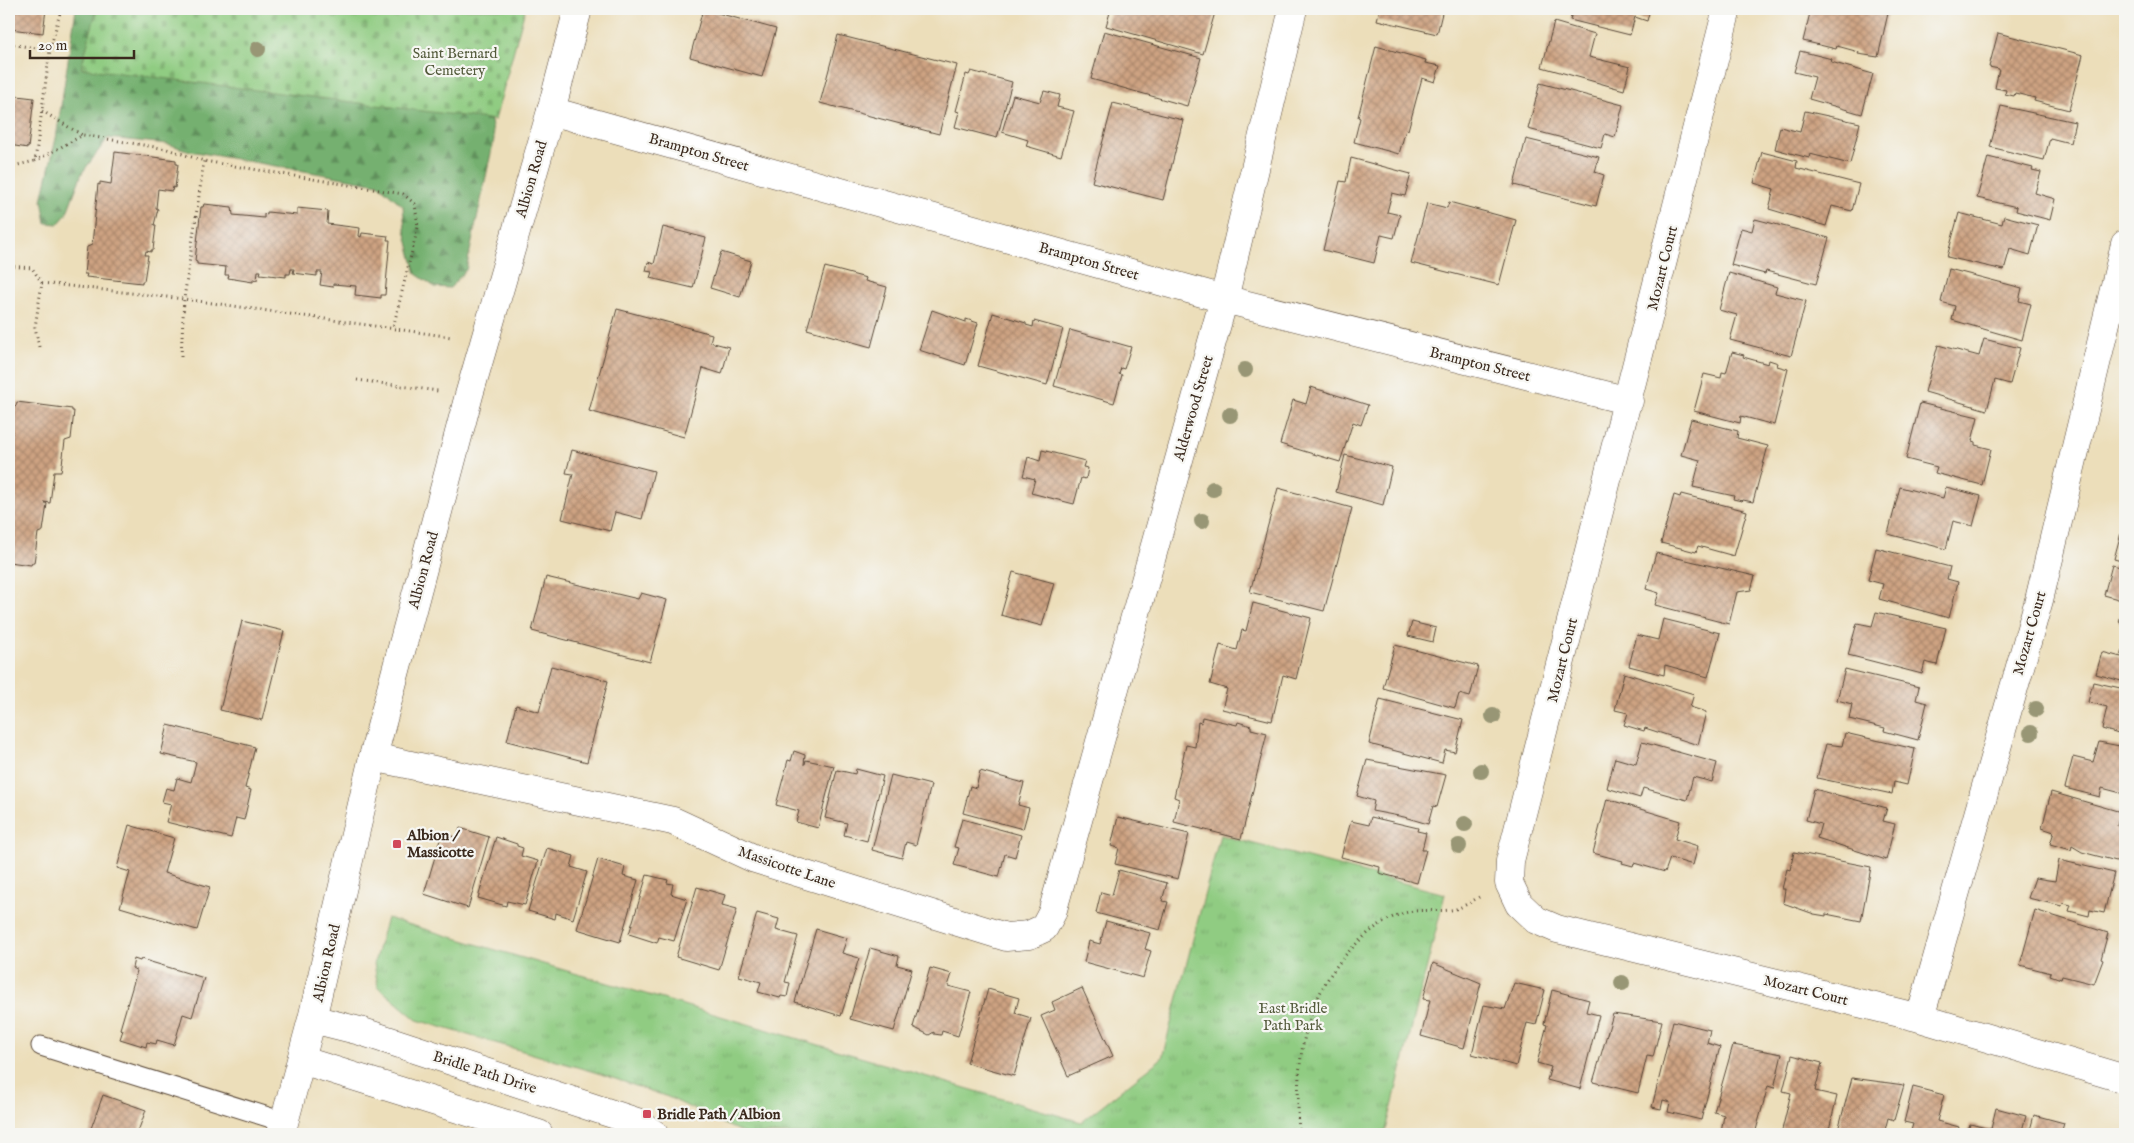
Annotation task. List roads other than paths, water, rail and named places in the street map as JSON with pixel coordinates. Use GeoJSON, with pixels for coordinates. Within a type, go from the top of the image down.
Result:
{"type":"FeatureCollection","features":[{"type":"Feature","properties":{"kind":"street","name":"Albion Road"},"geometry":{"type":"LineString","coordinates":[[282,1128],[312,1019],[374,757],[469,395],[551,111],[578,9]]}},
{"type":"Feature","properties":{"kind":"street","name":"Alderwood Street"},"geometry":{"type":"LineString","coordinates":[[1082,804],[1224,299],[1293,9]]}},
{"type":"Feature","properties":{"kind":"street","name":"Mozart Court"},"geometry":{"type":"LineString","coordinates":[[1727,9],[1629,402],[1510,861],[1509,883],[1520,904],[1536,920],[1556,929],[1920,1018],[2125,1080]]}},
{"type":"Feature","properties":{"kind":"street","name":"Brampton Street"},"geometry":{"type":"LineString","coordinates":[[551,111],[1224,299],[1629,402]]}},
{"type":"Feature","properties":{"kind":"street","name":"Mozart Court"},"geometry":{"type":"LineString","coordinates":[[1920,1018],[2039,600],[2125,244]]}},
{"type":"Feature","properties":{"kind":"street","name":"Massicotte Lane"},"geometry":{"type":"LineString","coordinates":[[374,757],[673,820],[755,859],[1006,937],[1029,934],[1044,928],[1052,913],[1082,804]]}},
{"type":"Feature","properties":{"kind":"street","name":"Bridle Path Drive"},"geometry":{"type":"LineString","coordinates":[[312,1019],[360,1031],[637,1122],[654,1134]]}},
{"type":"Feature","properties":{"kind":"street"},"geometry":{"type":"LineString","coordinates":[[301,1060],[539,1134]]}},
{"type":"Feature","properties":{"kind":"lane"},"geometry":{"type":"LineString","coordinates":[[41,1046],[282,1128]]}},
{"type":"Feature","properties":{"kind":"place","name":"Albion / Massicotte"},"geometry":{"type":"Point","coordinates":[397,844]}},
{"type":"Feature","properties":{"kind":"place","name":"Bridle Path / Albion"},"geometry":{"type":"Point","coordinates":[647,1114]}},
{"type":"Feature","properties":{"kind":"park label","name":"Saint Bernard Cemetery"},"geometry":{"type":"Point","coordinates":[455,62]}},
{"type":"Feature","properties":{"kind":"park label","name":"East Bridle Path Park"},"geometry":{"type":"Point","coordinates":[1293,1016]}}]}
